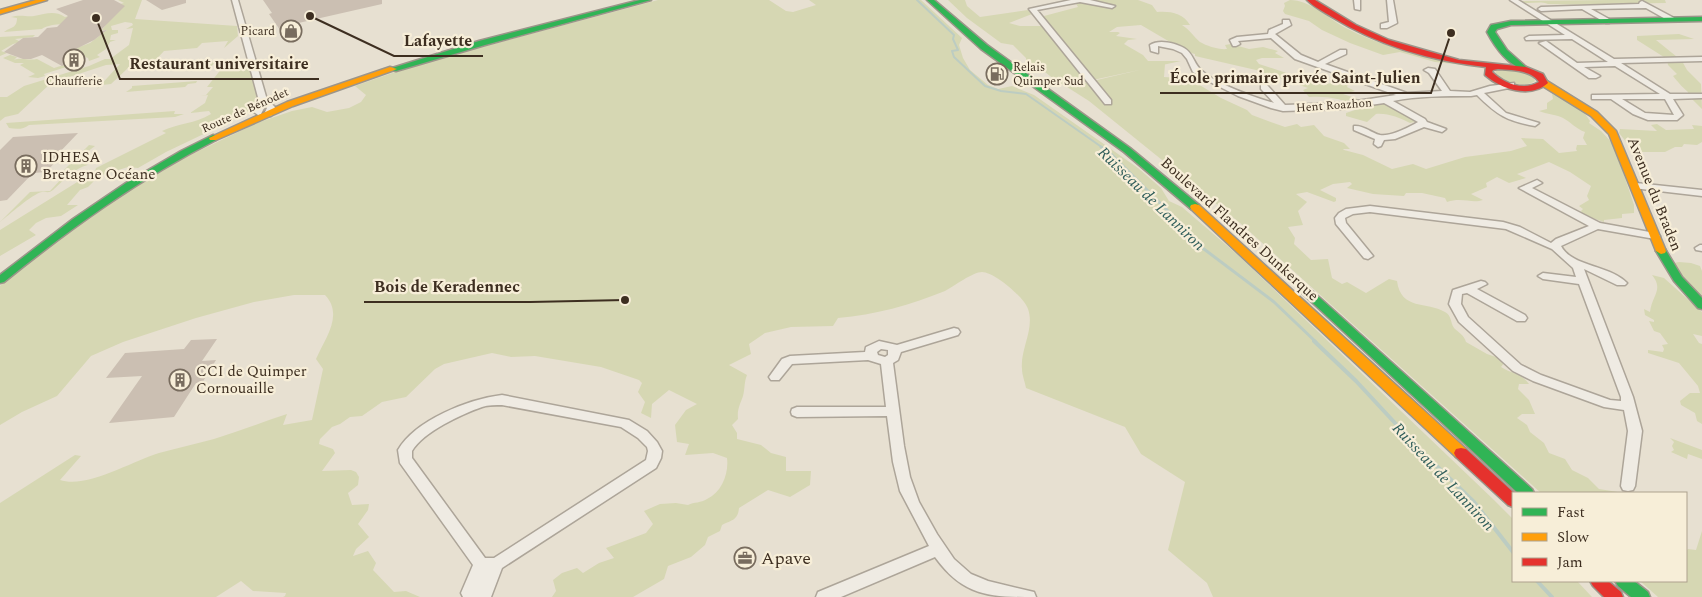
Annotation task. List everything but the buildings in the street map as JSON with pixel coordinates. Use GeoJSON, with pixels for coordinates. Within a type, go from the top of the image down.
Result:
{"type":"FeatureCollection","features":[{"type":"Feature","properties":{"kind":"main road"},"geometry":{"type":"LineString","coordinates":[[0,11],[36,0]]}},
{"type":"Feature","properties":{"kind":"main road"},"geometry":{"type":"LineString","coordinates":[[0,11],[44,0]]}},
{"type":"Feature","properties":{"kind":"main road","name":"Route de Bénodet"},"geometry":{"type":"LineString","coordinates":[[0,272],[70,217],[119,183],[184,147],[265,108],[351,80],[636,0]]}},
{"type":"Feature","properties":{"kind":"main road","name":"Route de Bénodet"},"geometry":{"type":"LineString","coordinates":[[351,80],[648,0]]}},
{"type":"Feature","properties":{"kind":"main road","name":"Boulevard Flandres Dunkerque"},"geometry":{"type":"LineString","coordinates":[[930,0],[984,47],[1127,150],[1199,210],[1512,500]]}},
{"type":"Feature","properties":{"kind":"main road","name":"Boulevard Flandres Dunkerque"},"geometry":{"type":"LineString","coordinates":[[941,0],[980,35],[1144,152],[1222,216]]}},
{"type":"Feature","properties":{"kind":"main road"},"geometry":{"type":"LineString","coordinates":[[1306,0],[1370,38],[1497,72]]}},
{"type":"Feature","properties":{"kind":"main road"},"geometry":{"type":"LineString","coordinates":[[1310,0],[1357,29],[1386,42],[1497,72]]}},
{"type":"Feature","properties":{"kind":"main road"},"geometry":{"type":"LineString","coordinates":[[1497,72],[1492,34],[1493,27],[1505,24],[1550,22],[1702,19]]}},
{"type":"Feature","properties":{"kind":"main road","name":"Avenue du Braden"},"geometry":{"type":"LineString","coordinates":[[1497,72],[1525,70],[1540,76],[1544,83],[1603,121],[1619,143],[1655,236],[1671,270],[1702,305]]}},
{"type":"Feature","properties":{"kind":"main road","name":"Avenue du Braden"},"geometry":{"type":"LineString","coordinates":[[1497,72],[1511,86],[1554,93],[1574,101]]}},
{"type":"Feature","properties":{"kind":"main road"},"geometry":{"type":"LineString","coordinates":[[1532,88],[1540,87],[1544,83]]}},
{"type":"Feature","properties":{"kind":"main road","name":"Route de Bénodet"},"geometry":{"type":"LineString","coordinates":[[0,280],[55,235],[109,196],[265,108]]}},
{"type":"Feature","properties":{"kind":"main road","name":"Boulevard Flandres Dunkerque"},"geometry":{"type":"LineString","coordinates":[[1300,286],[1526,492]]}},
{"type":"Feature","properties":{"kind":"main road"},"geometry":{"type":"LineString","coordinates":[[1599,582],[1615,597]]}},
{"type":"Feature","properties":{"kind":"main road"},"geometry":{"type":"LineString","coordinates":[[1625,582],[1642,597]]}},
{"type":"Feature","properties":{"kind":"street"},"geometry":{"type":"LineString","coordinates":[[235,0],[265,108]]}},
{"type":"Feature","properties":{"kind":"street"},"geometry":{"type":"LineString","coordinates":[[1108,102],[1032,9],[1077,0],[1112,6]]}},
{"type":"Feature","properties":{"kind":"street"},"geometry":{"type":"LineString","coordinates":[[1357,0],[1358,8]]}},
{"type":"Feature","properties":{"kind":"street"},"geometry":{"type":"LineString","coordinates":[[1384,26],[1393,23],[1390,0]]}},
{"type":"Feature","properties":{"kind":"street"},"geometry":{"type":"LineString","coordinates":[[1513,0],[1667,95],[1679,117],[1648,121],[1612,97]]}},
{"type":"Feature","properties":{"kind":"street"},"geometry":{"type":"LineString","coordinates":[[1636,0],[1672,20]]}},
{"type":"Feature","properties":{"kind":"street"},"geometry":{"type":"LineString","coordinates":[[1540,7],[1648,6]]}},
{"type":"Feature","properties":{"kind":"street"},"geometry":{"type":"LineString","coordinates":[[1583,8],[1606,21]]}},
{"type":"Feature","properties":{"kind":"street"},"geometry":{"type":"LineString","coordinates":[[1236,44],[1234,40],[1239,38],[1272,36],[1270,33],[1287,25],[1286,22]]}},
{"type":"Feature","properties":{"kind":"street","name":"Hent Roazhon"},"geometry":{"type":"LineString","coordinates":[[1272,36],[1291,53],[1406,96]]}},
{"type":"Feature","properties":{"kind":"street"},"geometry":{"type":"LineString","coordinates":[[1530,38],[1575,37]]}},
{"type":"Feature","properties":{"kind":"street"},"geometry":{"type":"LineString","coordinates":[[1543,43],[1592,76],[1596,76]]}},
{"type":"Feature","properties":{"kind":"street","name":"Hent Roazhon"},"geometry":{"type":"LineString","coordinates":[[1155,50],[1154,45],[1157,44],[1176,47],[1188,55],[1194,68],[1206,78],[1268,104],[1283,108],[1343,106],[1422,93],[1480,93],[1497,72]]}},
{"type":"Feature","properties":{"kind":"street"},"geometry":{"type":"LineString","coordinates":[[1319,64],[1343,52]]}},
{"type":"Feature","properties":{"kind":"street"},"geometry":{"type":"LineString","coordinates":[[1282,55],[1291,53]]}},
{"type":"Feature","properties":{"kind":"street"},"geometry":{"type":"LineString","coordinates":[[1572,62],[1702,59]]}},
{"type":"Feature","properties":{"kind":"street"},"geometry":{"type":"LineString","coordinates":[[1428,70],[1432,71],[1448,94]]}},
{"type":"Feature","properties":{"kind":"street","name":"Hent Roazhon"},"geometry":{"type":"LineString","coordinates":[[1264,87],[1283,108]]}},
{"type":"Feature","properties":{"kind":"street"},"geometry":{"type":"LineString","coordinates":[[1480,93],[1495,110],[1507,117],[1535,123]]}},
{"type":"Feature","properties":{"kind":"street"},"geometry":{"type":"LineString","coordinates":[[1595,97],[1702,96]]}},
{"type":"Feature","properties":{"kind":"street","name":"Hent Roazhon"},"geometry":{"type":"LineString","coordinates":[[1385,100],[1417,117],[1423,124]]}},
{"type":"Feature","properties":{"kind":"street","name":"Hent Roazhon"},"geometry":{"type":"LineString","coordinates":[[1357,128],[1379,141],[1423,124],[1442,129]]}},
{"type":"Feature","properties":{"kind":"street"},"geometry":{"type":"LineString","coordinates":[[1538,183],[1524,188],[1598,226],[1655,236]]}},
{"type":"Feature","properties":{"kind":"street"},"geometry":{"type":"LineString","coordinates":[[1636,186],[1702,193]]}},
{"type":"Feature","properties":{"kind":"street"},"geometry":{"type":"LineString","coordinates":[[1368,256],[1341,224],[1340,218],[1344,213],[1355,210],[1370,210],[1507,226],[1540,243],[1555,247],[1576,264],[1589,267],[1621,283]]}},
{"type":"Feature","properties":{"kind":"street"},"geometry":{"type":"LineString","coordinates":[[1435,217],[1442,230]]}},
{"type":"Feature","properties":{"kind":"street"},"geometry":{"type":"LineString","coordinates":[[1555,247],[1555,244],[1560,241],[1598,226]]}},
{"type":"Feature","properties":{"kind":"street"},"geometry":{"type":"LineString","coordinates":[[1576,264],[1628,403],[1635,431],[1628,486]]}},
{"type":"Feature","properties":{"kind":"street"},"geometry":{"type":"LineString","coordinates":[[1543,276],[1583,281]]}},
{"type":"Feature","properties":{"kind":"street"},"geometry":{"type":"LineString","coordinates":[[1481,284],[1456,294],[1455,304],[1459,314],[1470,327],[1517,368],[1538,378],[1609,404],[1622,406],[1628,403]]}},
{"type":"Feature","properties":{"kind":"street"},"geometry":{"type":"LineString","coordinates":[[1467,288],[1521,318]]}},
{"type":"Feature","properties":{"kind":"street"},"geometry":{"type":"LineString","coordinates":[[894,350],[954,332]]}},
{"type":"Feature","properties":{"kind":"street"},"geometry":{"type":"LineString","coordinates":[[871,356],[870,350],[879,344],[889,346],[894,350]]}},
{"type":"Feature","properties":{"kind":"street"},"geometry":{"type":"LineString","coordinates":[[775,377],[786,362],[790,360],[871,356],[876,360],[886,361],[894,357],[894,350]]}},
{"type":"Feature","properties":{"kind":"street"},"geometry":{"type":"LineString","coordinates":[[886,361],[907,490],[938,549],[954,569],[968,580],[976,584],[1028,597]]}},
{"type":"Feature","properties":{"kind":"street"},"geometry":{"type":"LineString","coordinates":[[483,595],[488,564],[405,459],[403,453],[405,446],[415,436],[475,405],[502,400],[624,423],[651,443],[655,450],[655,457],[651,464],[488,564]]}},
{"type":"Feature","properties":{"kind":"street"},"geometry":{"type":"LineString","coordinates":[[797,412],[882,411],[894,413]]}},
{"type":"Feature","properties":{"kind":"street"},"geometry":{"type":"LineString","coordinates":[[824,597],[938,549]]}},
{"type":"Feature","properties":{"kind":"green space"},"geometry":{"type":"Polygon","coordinates":[[[118,0],[142,0],[135,19],[237,26],[238,36],[224,48],[228,41],[202,43],[197,48],[164,51],[151,65],[128,68],[111,84],[102,85],[96,90],[120,64],[106,65],[51,83],[18,114],[5,117],[0,121],[0,97],[7,97],[24,86],[110,59],[129,45],[133,28],[126,29],[133,25],[132,23],[125,22],[111,26],[112,30],[118,30],[118,33],[111,35],[110,40],[116,40],[110,42],[106,49],[97,55],[100,57],[89,61],[88,58],[69,51],[90,43],[107,30],[102,30],[107,23],[63,24],[47,26],[42,29],[4,32],[16,24],[17,18],[11,17],[14,16],[54,13],[65,17],[124,3],[118,0]]]}},
{"type":"Feature","properties":{"kind":"green space"},"geometry":{"type":"Polygon","coordinates":[[[658,0],[769,0],[786,11],[793,12],[816,5],[809,0],[921,0],[962,38],[959,45],[963,58],[970,70],[988,85],[998,89],[1012,86],[1034,95],[1138,168],[1161,188],[1169,201],[1182,207],[1239,256],[1494,500],[1512,518],[1512,582],[1578,582],[1592,597],[1213,597],[1207,583],[1168,550],[1185,482],[1141,454],[1125,427],[1026,388],[1022,374],[1022,362],[1030,324],[1028,309],[1021,298],[1008,286],[994,276],[982,272],[945,291],[919,301],[879,312],[838,318],[833,326],[791,327],[765,333],[749,344],[751,354],[729,365],[747,375],[738,410],[738,419],[732,425],[737,433],[737,439],[761,445],[771,453],[786,457],[786,471],[811,471],[810,485],[790,497],[768,490],[739,508],[736,517],[722,525],[720,531],[708,537],[705,545],[691,557],[668,566],[664,579],[633,597],[552,597],[556,591],[553,580],[562,573],[577,568],[583,573],[599,563],[614,558],[606,548],[646,533],[653,524],[644,511],[660,504],[676,503],[688,505],[700,502],[717,492],[726,476],[727,458],[713,453],[685,455],[689,444],[677,442],[675,425],[686,410],[697,404],[669,390],[652,404],[651,418],[641,413],[645,402],[638,392],[642,383],[639,380],[601,367],[535,356],[511,357],[492,353],[444,364],[435,369],[406,397],[382,402],[362,416],[350,417],[332,427],[320,439],[319,444],[333,449],[335,453],[322,471],[351,470],[356,472],[359,477],[358,485],[348,493],[352,505],[369,504],[368,510],[358,524],[369,537],[356,549],[353,556],[368,551],[376,563],[373,570],[394,592],[406,591],[420,597],[283,597],[286,593],[253,591],[241,581],[216,597],[0,597],[0,503],[75,455],[81,456],[60,480],[71,482],[96,478],[159,453],[214,439],[287,414],[283,425],[312,420],[323,369],[316,359],[331,327],[333,310],[325,295],[294,295],[254,302],[196,318],[123,342],[91,356],[57,396],[22,412],[0,425],[0,286],[95,210],[163,168],[257,123],[292,111],[312,107],[327,112],[349,108],[361,102],[366,95],[355,86],[418,64],[658,0]]]}},
{"type":"Feature","properties":{"kind":"green space"},"geometry":{"type":"Polygon","coordinates":[[[948,0],[965,0],[967,6],[980,17],[1028,10],[1032,14],[1009,23],[1020,26],[1042,26],[1044,16],[1078,7],[1074,0],[1138,0],[1152,5],[1157,12],[1180,15],[1190,25],[1182,25],[1200,42],[1210,46],[1220,49],[1227,49],[1225,45],[1231,44],[1249,49],[1263,47],[1278,51],[1275,53],[1284,58],[1262,58],[1256,60],[1259,64],[1323,85],[1343,80],[1335,78],[1339,76],[1334,73],[1366,83],[1349,83],[1347,87],[1355,91],[1343,94],[1364,101],[1385,102],[1418,121],[1410,123],[1385,114],[1376,114],[1367,122],[1346,116],[1346,113],[1358,109],[1347,102],[1335,98],[1309,97],[1303,90],[1308,88],[1256,70],[1195,56],[1195,54],[1187,52],[1141,25],[1117,27],[1109,32],[1120,33],[1116,36],[1137,39],[1128,40],[1124,44],[1143,55],[1148,61],[1181,61],[1065,86],[1026,61],[1026,58],[1013,45],[1001,43],[967,18],[948,0]]]}},
{"type":"Feature","properties":{"kind":"green space"},"geometry":{"type":"Polygon","coordinates":[[[1290,0],[1312,6],[1344,27],[1373,40],[1402,50],[1463,65],[1435,62],[1400,52],[1383,55],[1350,43],[1322,30],[1309,21],[1285,14],[1283,11],[1284,3],[1290,0]]]}},
{"type":"Feature","properties":{"kind":"green space"},"geometry":{"type":"Polygon","coordinates":[[[1665,0],[1666,3],[1591,5],[1525,3],[1517,1],[1665,0]]]}},
{"type":"Feature","properties":{"kind":"green space"},"geometry":{"type":"Polygon","coordinates":[[[1679,34],[1694,39],[1656,40],[1682,61],[1687,70],[1701,84],[1702,109],[1673,76],[1677,74],[1668,65],[1667,59],[1637,40],[1637,36],[1679,34]]]}},
{"type":"Feature","properties":{"kind":"green space"},"geometry":{"type":"Polygon","coordinates":[[[35,35],[33,37],[15,39],[21,42],[1,51],[7,53],[0,56],[0,37],[35,35]]]}},
{"type":"Feature","properties":{"kind":"green space"},"geometry":{"type":"Polygon","coordinates":[[[10,55],[17,57],[14,60],[37,59],[54,68],[83,59],[86,61],[82,64],[79,63],[44,74],[45,76],[38,78],[28,77],[35,74],[20,65],[24,63],[15,63],[3,58],[10,55]]]}},
{"type":"Feature","properties":{"kind":"green space"},"geometry":{"type":"Polygon","coordinates":[[[247,60],[259,102],[258,108],[166,152],[138,168],[128,167],[99,176],[88,187],[80,190],[67,205],[78,205],[61,216],[46,218],[36,223],[29,230],[36,235],[0,256],[0,230],[95,171],[96,168],[166,133],[162,131],[199,120],[211,114],[209,111],[190,113],[205,103],[208,95],[200,96],[206,95],[213,87],[207,87],[226,63],[247,60]]]}},
{"type":"Feature","properties":{"kind":"green space"},"geometry":{"type":"Polygon","coordinates":[[[216,61],[211,67],[169,69],[174,63],[216,61]]]}},
{"type":"Feature","properties":{"kind":"green space"},"geometry":{"type":"Polygon","coordinates":[[[1165,64],[1164,77],[1179,78],[1198,84],[1221,98],[1247,110],[1252,115],[1285,127],[1297,124],[1301,127],[1314,125],[1324,136],[1344,143],[1350,149],[1344,150],[1363,155],[1392,169],[1413,164],[1426,169],[1465,157],[1511,151],[1527,146],[1521,138],[1543,139],[1559,153],[1577,151],[1577,145],[1587,145],[1583,138],[1585,132],[1561,117],[1539,111],[1547,109],[1547,103],[1553,99],[1552,94],[1581,108],[1590,121],[1589,123],[1601,131],[1614,145],[1634,205],[1634,213],[1622,214],[1622,218],[1604,220],[1604,222],[1583,215],[1581,211],[1583,209],[1579,206],[1589,200],[1587,196],[1591,186],[1570,172],[1549,162],[1517,174],[1526,178],[1509,183],[1497,177],[1486,183],[1487,187],[1471,194],[1483,200],[1479,201],[1457,200],[1447,202],[1445,198],[1422,193],[1406,193],[1404,196],[1373,194],[1347,188],[1352,184],[1350,182],[1333,184],[1320,190],[1336,198],[1334,202],[1307,192],[1296,194],[1307,202],[1298,211],[1303,225],[1288,227],[1295,238],[1294,244],[1311,260],[1328,259],[1332,278],[1342,284],[1347,282],[1366,293],[1389,279],[1397,281],[1399,290],[1409,301],[1445,312],[1450,317],[1454,328],[1463,336],[1466,342],[1487,354],[1502,359],[1504,363],[1501,367],[1520,376],[1529,384],[1519,384],[1518,389],[1529,400],[1535,414],[1522,414],[1517,418],[1527,425],[1530,432],[1544,443],[1549,453],[1565,459],[1572,470],[1588,478],[1599,489],[1618,492],[1540,492],[1240,223],[1089,101],[1067,87],[1165,64]]]}},
{"type":"Feature","properties":{"kind":"green space"},"geometry":{"type":"Polygon","coordinates":[[[1499,69],[1514,69],[1524,72],[1529,74],[1535,81],[1526,85],[1509,82],[1495,74],[1499,69]]]}},
{"type":"Feature","properties":{"kind":"green space"},"geometry":{"type":"Polygon","coordinates":[[[197,81],[185,87],[126,92],[132,86],[197,81]]]}},
{"type":"Feature","properties":{"kind":"green space"},"geometry":{"type":"Polygon","coordinates":[[[175,111],[174,114],[184,114],[175,117],[29,125],[19,129],[9,128],[6,123],[175,111]]]}},
{"type":"Feature","properties":{"kind":"green space"},"geometry":{"type":"Polygon","coordinates":[[[1657,124],[1666,130],[1694,129],[1692,125],[1702,126],[1702,142],[1697,145],[1684,144],[1682,147],[1675,147],[1665,152],[1639,152],[1631,148],[1619,133],[1620,129],[1657,131],[1651,125],[1657,124]]]}},
{"type":"Feature","properties":{"kind":"green space"},"geometry":{"type":"Polygon","coordinates":[[[89,145],[95,146],[83,155],[90,158],[82,162],[88,165],[73,172],[51,191],[42,192],[32,197],[0,222],[30,192],[50,191],[65,175],[59,175],[89,145]]]}},
{"type":"Feature","properties":{"kind":"green space"},"geometry":{"type":"Polygon","coordinates":[[[1679,262],[1700,266],[1702,271],[1702,300],[1688,285],[1674,263],[1679,262]]]}},
{"type":"Feature","properties":{"kind":"green space"},"geometry":{"type":"Polygon","coordinates":[[[1652,275],[1664,278],[1702,312],[1702,336],[1693,334],[1699,343],[1702,344],[1702,424],[1697,421],[1695,413],[1681,405],[1680,401],[1690,393],[1700,393],[1698,386],[1679,363],[1648,353],[1648,350],[1663,352],[1662,345],[1668,344],[1660,333],[1654,331],[1649,321],[1654,322],[1654,320],[1645,315],[1644,309],[1650,312],[1657,289],[1652,275]]]}},
{"type":"Feature","properties":{"kind":"green space"},"geometry":{"type":"Polygon","coordinates":[[[1670,438],[1702,450],[1702,459],[1688,454],[1687,459],[1671,452],[1674,450],[1672,446],[1674,442],[1670,438]]]}},
{"type":"Feature","properties":{"kind":"green space"},"geometry":{"type":"Polygon","coordinates":[[[1702,531],[1702,597],[1658,597],[1641,582],[1687,582],[1687,550],[1696,550],[1702,531]]]}},
{"type":"Feature","properties":{"kind":"waterway","name":"Ruisseau de Lanniron"},"geometry":{"type":"LineString","coordinates":[[917,0],[954,35],[953,39],[958,50],[952,51],[954,57],[985,86],[1001,91],[1026,94],[1103,148]]}},
{"type":"Feature","properties":{"kind":"waterway","name":"Ruisseau de Lanniron"},"geometry":{"type":"LineString","coordinates":[[1101,147],[1111,154],[1186,229],[1192,240],[1274,302],[1316,342]]}},
{"type":"Feature","properties":{"kind":"waterway","name":"Ruisseau de Lanniron"},"geometry":{"type":"LineString","coordinates":[[1314,341],[1356,381],[1421,451],[1474,502],[1512,551]]}},
{"type":"Feature","properties":{"kind":"waterway","name":"Ruisseau de Lanniron"},"geometry":{"type":"LineString","coordinates":[[1538,582],[1552,597]]}},
{"type":"Feature","properties":{"kind":"traffic: fast"},"geometry":{"type":"LineString","coordinates":[[393,69],[482,43],[648,0]]}},
{"type":"Feature","properties":{"kind":"traffic: fast"},"geometry":{"type":"LineString","coordinates":[[930,0],[984,47],[1127,150],[1195,207]]}},
{"type":"Feature","properties":{"kind":"traffic: fast"},"geometry":{"type":"LineString","coordinates":[[1522,67],[1512,60],[1497,43],[1491,32],[1494,27],[1511,23],[1702,19]]}},
{"type":"Feature","properties":{"kind":"traffic: fast"},"geometry":{"type":"LineString","coordinates":[[0,280],[102,202],[156,168],[213,138]]}},
{"type":"Feature","properties":{"kind":"traffic: fast"},"geometry":{"type":"LineString","coordinates":[[1661,251],[1678,279],[1702,305]]}},
{"type":"Feature","properties":{"kind":"traffic: fast"},"geometry":{"type":"LineString","coordinates":[[1306,291],[1526,492]]}},
{"type":"Feature","properties":{"kind":"traffic: fast"},"geometry":{"type":"LineString","coordinates":[[1624,582],[1642,597]]}},
{"type":"Feature","properties":{"kind":"traffic: slow"},"geometry":{"type":"LineString","coordinates":[[0,12],[44,0]]}},
{"type":"Feature","properties":{"kind":"traffic: slow"},"geometry":{"type":"LineString","coordinates":[[213,138],[290,104],[393,69]]}},
{"type":"Feature","properties":{"kind":"traffic: slow"},"geometry":{"type":"LineString","coordinates":[[1544,83],[1594,114],[1613,133],[1661,251]]}},
{"type":"Feature","properties":{"kind":"traffic: slow"},"geometry":{"type":"LineString","coordinates":[[1195,207],[1461,453]]}},
{"type":"Feature","properties":{"kind":"traffic: jam"},"geometry":{"type":"LineString","coordinates":[[1310,0],[1353,27],[1386,42],[1459,62],[1523,69],[1540,76],[1544,83],[1537,87],[1514,88],[1493,78],[1488,73],[1489,69],[1495,67]]}},
{"type":"Feature","properties":{"kind":"traffic: jam"},"geometry":{"type":"LineString","coordinates":[[1461,453],[1512,500]]}},
{"type":"Feature","properties":{"kind":"traffic: jam"},"geometry":{"type":"LineString","coordinates":[[1599,582],[1615,597]]}},
{"type":"Feature","properties":{"kind":"place","name":"Lafayette"},"geometry":{"type":"Point","coordinates":[310,16]}},
{"type":"Feature","properties":{"kind":"place","name":"Restaurant universitaire"},"geometry":{"type":"Point","coordinates":[96,18]}},
{"type":"Feature","properties":{"kind":"place","name":"Picard"},"geometry":{"type":"Point","coordinates":[291,31]}},
{"type":"Feature","properties":{"kind":"place","name":"École primaire privée Saint-Julien"},"geometry":{"type":"Point","coordinates":[1451,33]}},
{"type":"Feature","properties":{"kind":"place","name":"Chaufferie"},"geometry":{"type":"Point","coordinates":[74,60]}},
{"type":"Feature","properties":{"kind":"place","name":"Relais Quimper Sud"},"geometry":{"type":"Point","coordinates":[997,74]}},
{"type":"Feature","properties":{"kind":"place","name":"IDHESA Bretagne Océane"},"geometry":{"type":"Point","coordinates":[26,166]}},
{"type":"Feature","properties":{"kind":"place","name":"Bois de Keradennec"},"geometry":{"type":"Point","coordinates":[625,300]}},
{"type":"Feature","properties":{"kind":"place","name":"CCI de Quimper Cornouaille"},"geometry":{"type":"Point","coordinates":[180,380]}},
{"type":"Feature","properties":{"kind":"place","name":"Apave"},"geometry":{"type":"Point","coordinates":[745,558]}}]}
